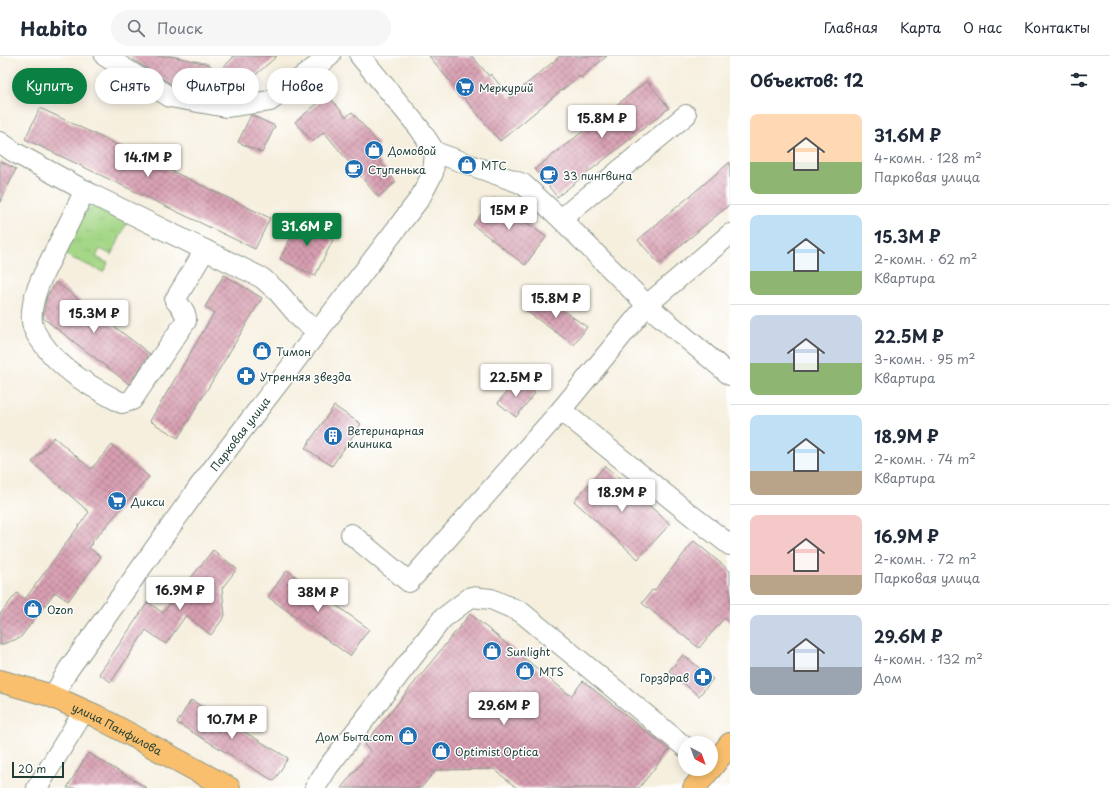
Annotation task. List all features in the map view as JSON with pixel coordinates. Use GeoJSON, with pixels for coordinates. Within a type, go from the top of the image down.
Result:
{"type":"FeatureCollection","features":[{"type":"Feature","properties":{"kind":"main road","name":"улица Панфилова"},"geometry":{"type":"LineString","coordinates":[[0,681],[53,697],[96,716],[229,788]]}},
{"type":"Feature","properties":{"kind":"main road"},"geometry":{"type":"LineString","coordinates":[[718,758],[730,744]]}},
{"type":"Feature","properties":{"kind":"main road"},"geometry":{"type":"LineString","coordinates":[[694,788],[704,776]]}},
{"type":"Feature","properties":{"kind":"street"},"geometry":{"type":"LineString","coordinates":[[105,56],[170,97],[226,107],[270,101],[330,56]]}},
{"type":"Feature","properties":{"kind":"street"},"geometry":{"type":"LineString","coordinates":[[364,57],[420,129],[435,152],[523,184],[561,219],[647,304],[730,375]]}},
{"type":"Feature","properties":{"kind":"street"},"geometry":{"type":"LineString","coordinates":[[561,219],[686,115]]}},
{"type":"Feature","properties":{"kind":"street"},"geometry":{"type":"LineString","coordinates":[[0,142],[14,152],[85,190],[262,278],[269,283],[302,320],[318,331]]}},
{"type":"Feature","properties":{"kind":"street","name":"Парковая улица"},"geometry":{"type":"LineString","coordinates":[[53,697],[72,665],[201,484],[420,198],[433,174],[435,152]]}},
{"type":"Feature","properties":{"kind":"street"},"geometry":{"type":"LineString","coordinates":[[85,190],[40,282],[31,309],[32,323],[37,336],[47,351],[65,368],[85,383],[122,403],[132,400],[186,321],[184,311],[174,300],[205,250]]}},
{"type":"Feature","properties":{"kind":"street"},"geometry":{"type":"LineString","coordinates":[[351,534],[409,582],[561,410],[647,304],[730,234]]}},
{"type":"Feature","properties":{"kind":"street"},"geometry":{"type":"LineString","coordinates":[[561,410],[691,515],[728,538]]}},
{"type":"Feature","properties":{"kind":"street"},"geometry":{"type":"LineString","coordinates":[[315,788],[328,767],[442,618],[471,598],[491,599],[521,612],[678,742]]}},
{"type":"Feature","properties":{"kind":"street"},"geometry":{"type":"LineString","coordinates":[[37,788],[84,711]]}},
{"type":"Feature","properties":{"kind":"green space"},"geometry":{"type":"Polygon","coordinates":[[[90,199],[129,217],[112,255],[100,249],[96,257],[108,263],[103,272],[63,254],[90,199]]]}},
{"type":"Feature","properties":{"kind":"building"},"geometry":{"type":"Polygon","coordinates":[[[130,56],[170,56],[209,64],[213,68],[172,68],[172,85],[164,80],[164,68],[146,68],[130,56]]]}},
{"type":"Feature","properties":{"kind":"building"},"geometry":{"type":"Polygon","coordinates":[[[232,56],[277,56],[259,72],[259,68],[222,68],[233,58],[232,56]]]}},
{"type":"Feature","properties":{"kind":"building"},"geometry":{"type":"Polygon","coordinates":[[[429,56],[472,56],[489,76],[491,74],[510,98],[560,56],[607,56],[580,78],[579,76],[500,141],[429,56]]]}},
{"type":"Feature","properties":{"kind":"building"},"geometry":{"type":"Polygon","coordinates":[[[647,81],[669,108],[557,197],[535,169],[647,81]]]}},
{"type":"Feature","properties":{"kind":"building"},"geometry":{"type":"Polygon","coordinates":[[[317,104],[335,104],[346,117],[352,112],[379,144],[371,151],[396,182],[378,197],[324,132],[312,142],[295,122],[317,104]]]}},
{"type":"Feature","properties":{"kind":"building"},"geometry":{"type":"Polygon","coordinates":[[[40,108],[270,218],[255,249],[25,139],[40,108]]]}},
{"type":"Feature","properties":{"kind":"building"},"geometry":{"type":"Polygon","coordinates":[[[251,115],[275,126],[262,153],[238,142],[251,115]]]}},
{"type":"Feature","properties":{"kind":"building"},"geometry":{"type":"Polygon","coordinates":[[[0,161],[16,169],[0,203],[0,161]]]}},
{"type":"Feature","properties":{"kind":"building"},"geometry":{"type":"Polygon","coordinates":[[[730,162],[730,204],[659,264],[638,240],[730,162]]]}},
{"type":"Feature","properties":{"kind":"building"},"geometry":{"type":"Polygon","coordinates":[[[493,198],[546,237],[525,265],[473,225],[493,198]]]}},
{"type":"Feature","properties":{"kind":"building"},"geometry":{"type":"Polygon","coordinates":[[[302,215],[333,240],[315,276],[280,259],[302,215]]]}},
{"type":"Feature","properties":{"kind":"building"},"geometry":{"type":"Polygon","coordinates":[[[224,275],[262,298],[178,438],[150,421],[214,313],[205,307],[224,275]]]}},
{"type":"Feature","properties":{"kind":"building"},"geometry":{"type":"Polygon","coordinates":[[[56,282],[150,354],[129,384],[43,318],[47,296],[56,282]]]}},
{"type":"Feature","properties":{"kind":"building"},"geometry":{"type":"Polygon","coordinates":[[[538,293],[587,327],[574,345],[526,311],[538,293]]]}},
{"type":"Feature","properties":{"kind":"building"},"geometry":{"type":"Polygon","coordinates":[[[517,379],[535,393],[516,417],[498,403],[517,379]]]}},
{"type":"Feature","properties":{"kind":"building","name":"Ветеринарная клиника"},"geometry":{"type":"Polygon","coordinates":[[[334,406],[361,424],[332,466],[305,448],[334,406]]]}},
{"type":"Feature","properties":{"kind":"building"},"geometry":{"type":"Polygon","coordinates":[[[54,437],[91,469],[112,445],[149,477],[91,543],[92,544],[89,548],[101,557],[68,601],[55,592],[20,638],[0,645],[0,614],[17,593],[25,599],[89,512],[32,462],[54,437]]]}},
{"type":"Feature","properties":{"kind":"building"},"geometry":{"type":"Polygon","coordinates":[[[605,466],[670,524],[638,559],[574,501],[605,466]]]}},
{"type":"Feature","properties":{"kind":"building"},"geometry":{"type":"Polygon","coordinates":[[[694,541],[730,571],[730,623],[724,618],[699,648],[642,603],[652,590],[654,591],[694,541]]]}},
{"type":"Feature","properties":{"kind":"building"},"geometry":{"type":"Polygon","coordinates":[[[213,550],[237,569],[222,588],[225,616],[211,635],[186,615],[166,644],[146,630],[111,682],[99,674],[148,602],[163,613],[213,550]]]}},
{"type":"Feature","properties":{"kind":"building"},"geometry":{"type":"Polygon","coordinates":[[[287,570],[369,629],[350,656],[268,597],[287,570]]]}},
{"type":"Feature","properties":{"kind":"building"},"geometry":{"type":"Polygon","coordinates":[[[470,614],[571,696],[583,681],[669,750],[639,788],[517,788],[494,769],[436,770],[421,788],[341,788],[371,751],[364,745],[470,614]]]}},
{"type":"Feature","properties":{"kind":"building"},"geometry":{"type":"Polygon","coordinates":[[[683,655],[713,679],[699,696],[669,671],[683,655]]]}},
{"type":"Feature","properties":{"kind":"building"},"geometry":{"type":"Polygon","coordinates":[[[191,700],[288,758],[274,781],[177,723],[191,700]]]}},
{"type":"Feature","properties":{"kind":"building"},"geometry":{"type":"Polygon","coordinates":[[[88,753],[147,788],[67,788],[88,753]]]}},
{"type":"Feature","properties":{"kind":"place","name":"Меркурий"},"geometry":{"type":"Point","coordinates":[465,87]}},
{"type":"Feature","properties":{"kind":"place","name":"Домовой"},"geometry":{"type":"Point","coordinates":[374,150]}},
{"type":"Feature","properties":{"kind":"place","name":"МТС"},"geometry":{"type":"Point","coordinates":[467,165]}},
{"type":"Feature","properties":{"kind":"place","name":"Ступенька"},"geometry":{"type":"Point","coordinates":[354,169]}},
{"type":"Feature","properties":{"kind":"place","name":"33 пингвина"},"geometry":{"type":"Point","coordinates":[549,175]}},
{"type":"Feature","properties":{"kind":"place","name":"Тимон"},"geometry":{"type":"Point","coordinates":[262,351]}},
{"type":"Feature","properties":{"kind":"place","name":"Утренняя звезда"},"geometry":{"type":"Point","coordinates":[246,376]}},
{"type":"Feature","properties":{"kind":"place","name":"Ветеринарная клиника"},"geometry":{"type":"Point","coordinates":[333,436]}},
{"type":"Feature","properties":{"kind":"place","name":"Дикси"},"geometry":{"type":"Point","coordinates":[117,501]}},
{"type":"Feature","properties":{"kind":"place","name":"Ozon"},"geometry":{"type":"Point","coordinates":[33,609]}},
{"type":"Feature","properties":{"kind":"place","name":"Sunlight"},"geometry":{"type":"Point","coordinates":[492,651]}},
{"type":"Feature","properties":{"kind":"place","name":"MTS"},"geometry":{"type":"Point","coordinates":[525,671]}},
{"type":"Feature","properties":{"kind":"place","name":"Горздрав"},"geometry":{"type":"Point","coordinates":[703,677]}},
{"type":"Feature","properties":{"kind":"place","name":"Дом Быта.com"},"geometry":{"type":"Point","coordinates":[408,736]}},
{"type":"Feature","properties":{"kind":"place","name":"Optimist Optica"},"geometry":{"type":"Point","coordinates":[441,751]}}]}
